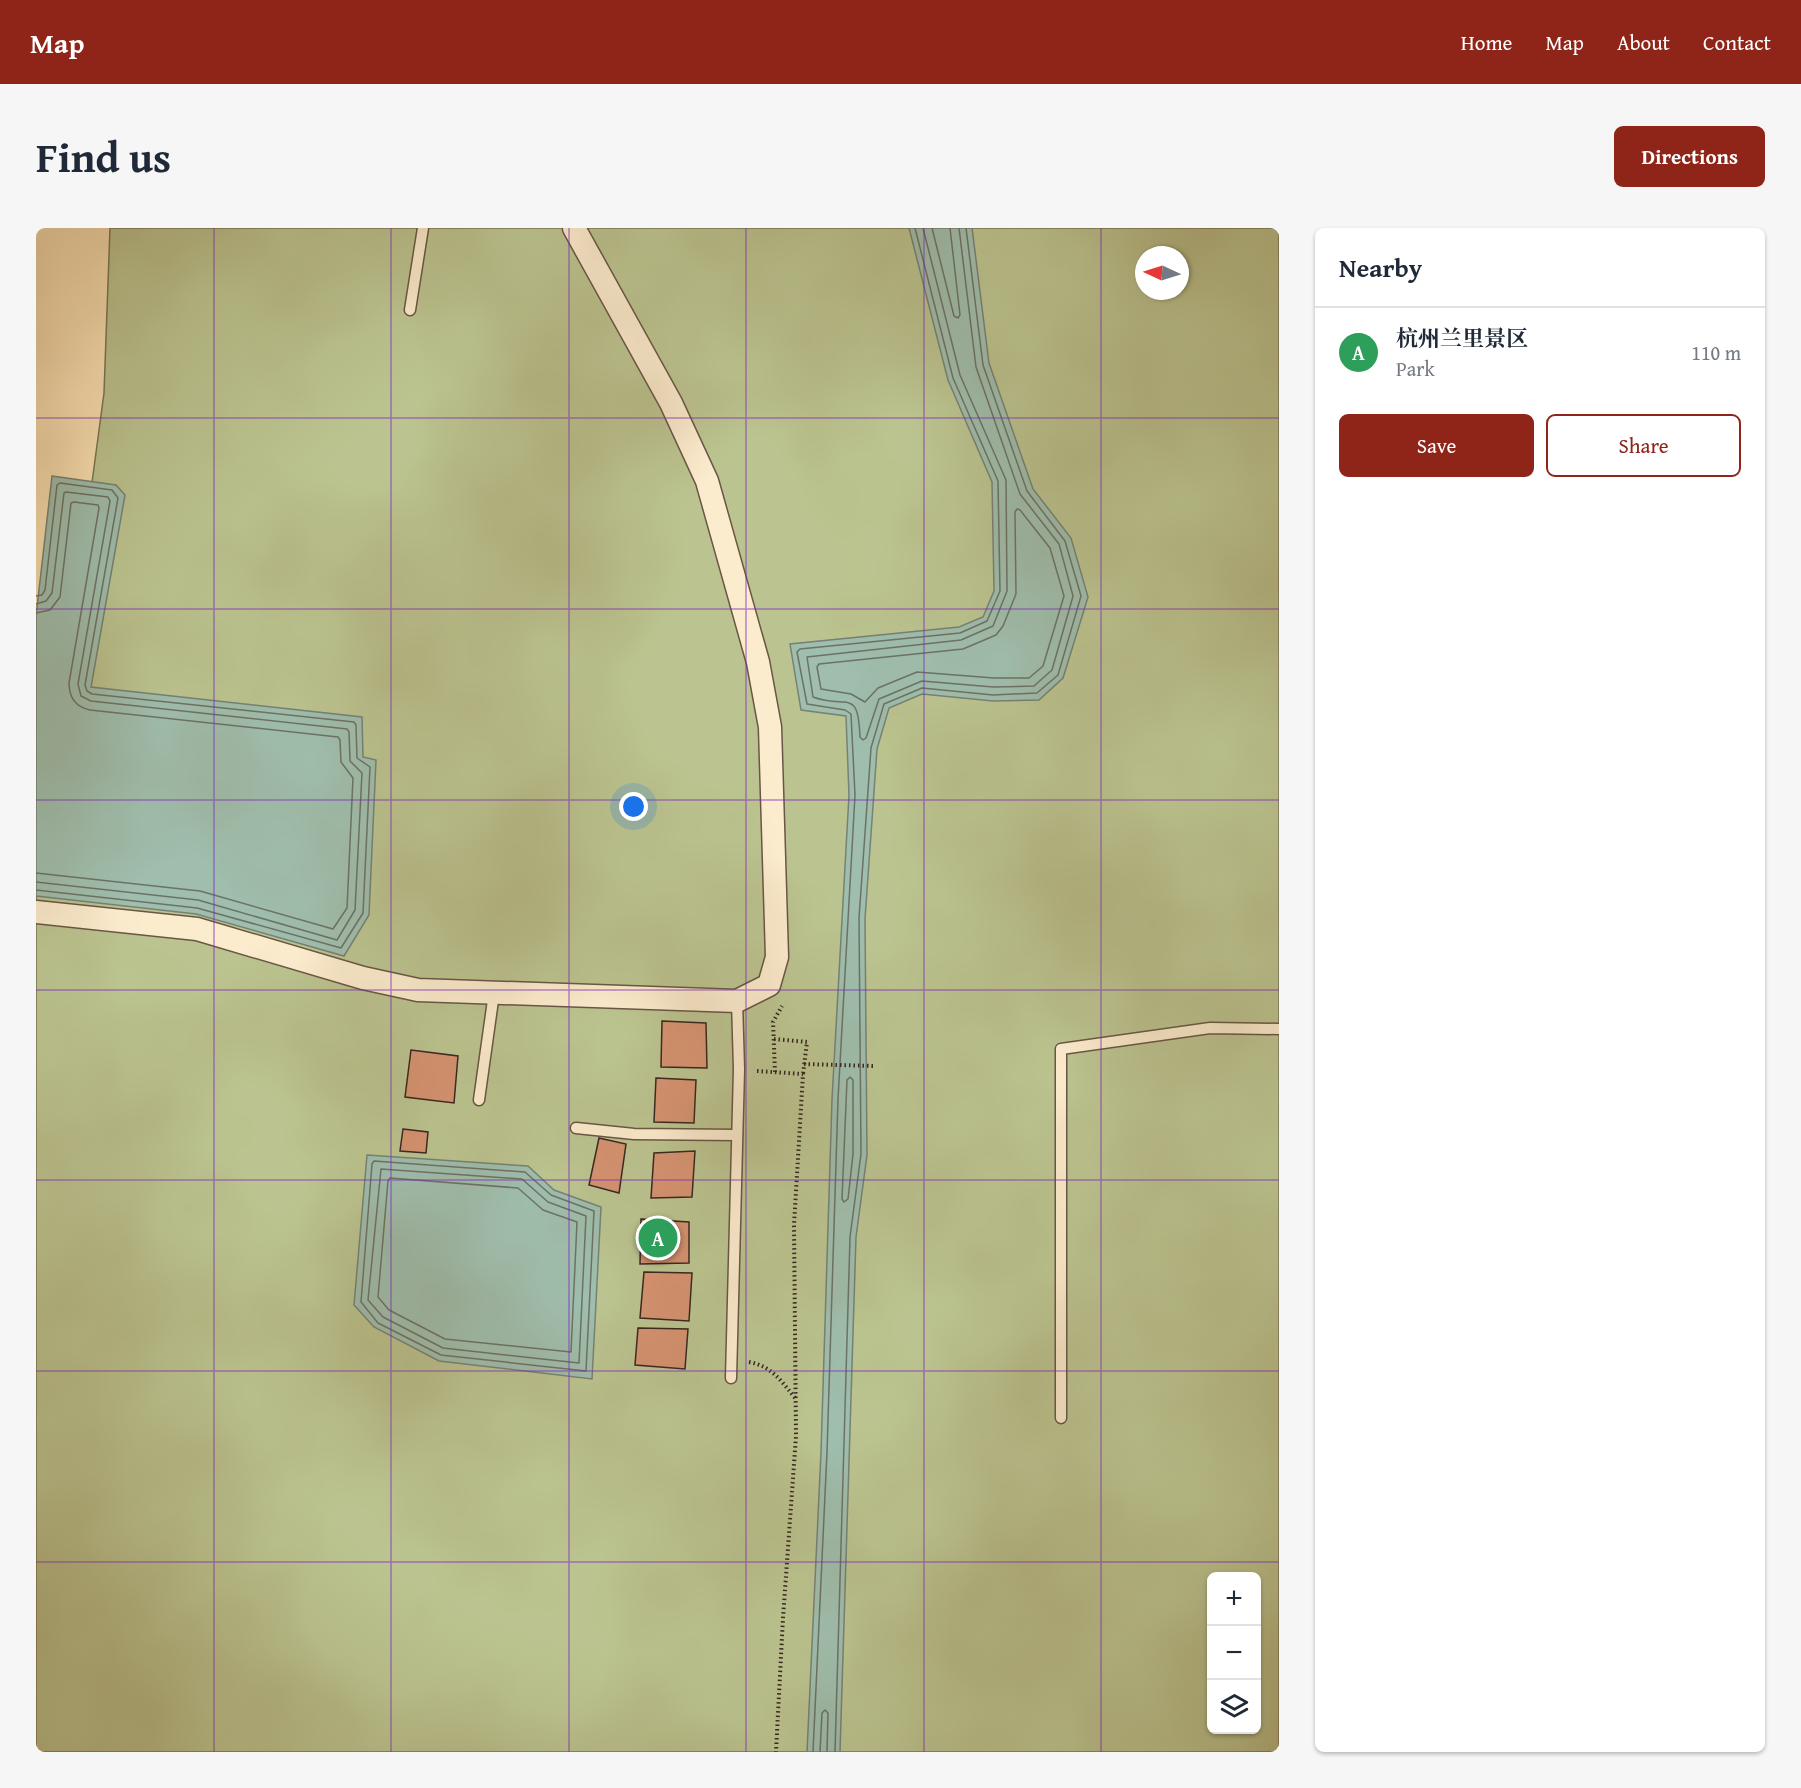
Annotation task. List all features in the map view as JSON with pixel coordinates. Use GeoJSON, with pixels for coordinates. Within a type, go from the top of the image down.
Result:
{"type":"FeatureCollection","features":[{"type":"Feature","properties":{"kind":"street"},"geometry":{"type":"LineString","coordinates":[[36,912],[197,929],[363,978],[418,990],[737,1001],[769,985],[777,957],[770,727],[758,663],[707,481],[671,404],[574,228]]}},
{"type":"Feature","properties":{"kind":"lane"},"geometry":{"type":"LineString","coordinates":[[410,310],[423,228]]}},
{"type":"Feature","properties":{"kind":"lane"},"geometry":{"type":"LineString","coordinates":[[479,1100],[494,993]]}},
{"type":"Feature","properties":{"kind":"lane"},"geometry":{"type":"LineString","coordinates":[[731,1378],[739,1069],[737,1001]]}},
{"type":"Feature","properties":{"kind":"lane"},"geometry":{"type":"LineString","coordinates":[[1061,1418],[1060,1049],[1210,1028],[1279,1029]]}},
{"type":"Feature","properties":{"kind":"lane"},"geometry":{"type":"LineString","coordinates":[[576,1128],[634,1134],[737,1135]]}},
{"type":"Feature","properties":{"kind":"path"},"geometry":{"type":"LineString","coordinates":[[775,1072],[773,1022],[783,1004]]}},
{"type":"Feature","properties":{"kind":"path"},"geometry":{"type":"LineString","coordinates":[[774,1039],[807,1042],[794,1225],[796,1436],[776,1752]]}},
{"type":"Feature","properties":{"kind":"path"},"geometry":{"type":"LineString","coordinates":[[804,1064],[875,1066]]}},
{"type":"Feature","properties":{"kind":"path"},"geometry":{"type":"LineString","coordinates":[[739,1069],[803,1074]]}},
{"type":"Feature","properties":{"kind":"path"},"geometry":{"type":"LineString","coordinates":[[731,1359],[762,1364],[774,1373],[796,1400]]}},
{"type":"Feature","properties":{"kind":"green space"},"geometry":{"type":"Polygon","coordinates":[[[110,228],[1279,228],[1279,1752],[36,1752],[36,900],[104,393],[110,228]]]}},
{"type":"Feature","properties":{"kind":"water"},"geometry":{"type":"Polygon","coordinates":[[[909,228],[972,228],[989,363],[1033,489],[1071,538],[1088,597],[1063,678],[1039,700],[993,701],[922,694],[889,708],[877,749],[865,919],[867,1155],[856,1237],[840,1752],[807,1752],[821,1452],[832,1099],[849,795],[846,716],[801,710],[790,644],[959,627],[983,617],[994,591],[992,482],[948,380],[909,228]]]}},
{"type":"Feature","properties":{"kind":"water"},"geometry":{"type":"Polygon","coordinates":[[[52,476],[116,485],[125,495],[91,687],[362,717],[363,757],[376,760],[369,915],[344,956],[196,914],[36,896],[36,616],[52,476]]]}},
{"type":"Feature","properties":{"kind":"water"},"geometry":{"type":"Polygon","coordinates":[[[367,1155],[528,1166],[554,1190],[601,1207],[592,1379],[439,1361],[374,1327],[354,1305],[367,1155]]]}},
{"type":"Feature","properties":{"kind":"building"},"geometry":{"type":"Polygon","coordinates":[[[662,1021],[706,1023],[707,1068],[661,1067],[662,1021]]]}},
{"type":"Feature","properties":{"kind":"building"},"geometry":{"type":"Polygon","coordinates":[[[411,1050],[458,1056],[454,1103],[405,1097],[411,1050]]]}},
{"type":"Feature","properties":{"kind":"building"},"geometry":{"type":"Polygon","coordinates":[[[656,1078],[696,1080],[694,1123],[654,1122],[656,1078]]]}},
{"type":"Feature","properties":{"kind":"building"},"geometry":{"type":"Polygon","coordinates":[[[403,1129],[428,1132],[426,1153],[400,1151],[403,1129]]]}},
{"type":"Feature","properties":{"kind":"building"},"geometry":{"type":"Polygon","coordinates":[[[599,1138],[626,1144],[619,1193],[589,1185],[599,1138]]]}},
{"type":"Feature","properties":{"kind":"building"},"geometry":{"type":"Polygon","coordinates":[[[695,1151],[692,1197],[651,1198],[654,1153],[695,1151]]]}},
{"type":"Feature","properties":{"kind":"building"},"geometry":{"type":"Polygon","coordinates":[[[641,1219],[689,1222],[689,1263],[640,1264],[641,1219]]]}},
{"type":"Feature","properties":{"kind":"building"},"geometry":{"type":"Polygon","coordinates":[[[644,1272],[692,1273],[689,1321],[640,1318],[644,1272]]]}},
{"type":"Feature","properties":{"kind":"building"},"geometry":{"type":"Polygon","coordinates":[[[638,1328],[688,1329],[685,1369],[635,1365],[638,1328]]]}},
{"type":"Feature","properties":{"kind":"place","name":"杭州兰里景区"},"geometry":{"type":"Point","coordinates":[658,1238]}}]}
